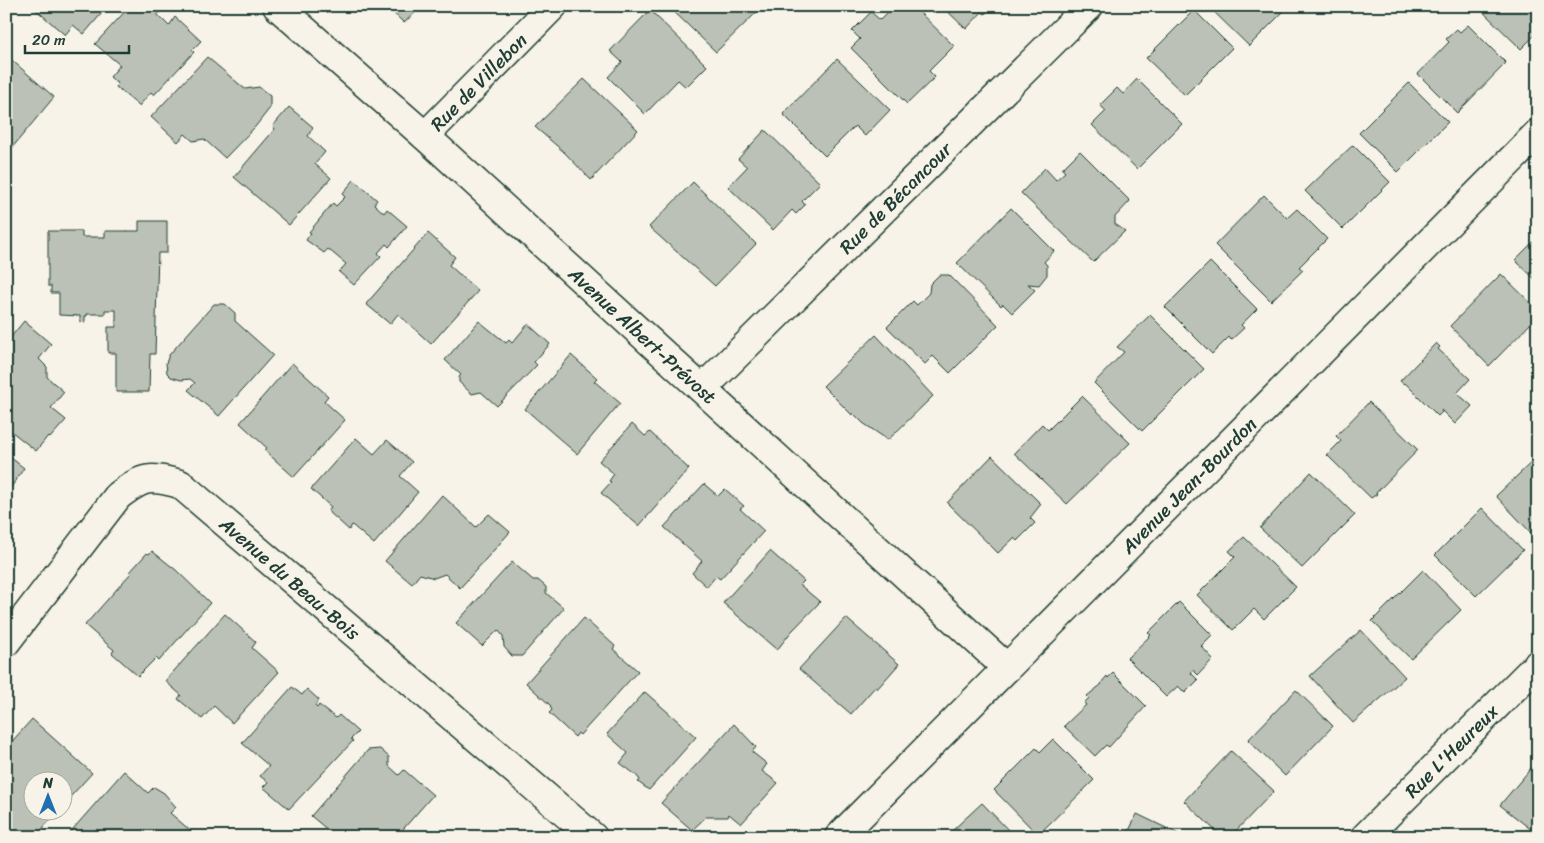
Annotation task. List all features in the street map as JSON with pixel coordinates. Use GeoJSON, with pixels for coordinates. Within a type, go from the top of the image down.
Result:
{"type":"FeatureCollection","features":[{"type":"Feature","properties":{"kind":"street","name":"Avenue Albert-Prévost"},"geometry":{"type":"LineString","coordinates":[[276,6],[425,136],[1007,668]]}},
{"type":"Feature","properties":{"kind":"street","name":"Rue de Villebon"},"geometry":{"type":"LineString","coordinates":[[425,136],[553,6]]}},
{"type":"Feature","properties":{"kind":"street","name":"Rue de Bécancour"},"geometry":{"type":"LineString","coordinates":[[702,389],[1089,6]]}},
{"type":"Feature","properties":{"kind":"street","name":"Avenue Jean-Bourdon"},"geometry":{"type":"LineString","coordinates":[[839,837],[1538,134]]}},
{"type":"Feature","properties":{"kind":"street","name":"Avenue du Beau-Bois"},"geometry":{"type":"LineString","coordinates":[[6,642],[118,496],[136,482],[156,478],[180,484],[593,837]]}},
{"type":"Feature","properties":{"kind":"street","name":"Rue L'Heureux"},"geometry":{"type":"LineString","coordinates":[[1365,837],[1538,664]]}},
{"type":"Feature","properties":{"kind":"building"},"geometry":{"type":"Polygon","coordinates":[[[35,6],[108,6],[84,34],[73,25],[65,35],[34,8],[35,6]]]}},
{"type":"Feature","properties":{"kind":"building"},"geometry":{"type":"Polygon","coordinates":[[[130,6],[152,6],[160,13],[157,14],[169,26],[175,17],[201,41],[192,50],[194,52],[154,95],[151,92],[139,106],[116,87],[118,84],[110,77],[120,65],[95,44],[130,6]]]}},
{"type":"Feature","properties":{"kind":"building"},"geometry":{"type":"Polygon","coordinates":[[[386,6],[422,6],[404,23],[386,6]]]}},
{"type":"Feature","properties":{"kind":"building"},"geometry":{"type":"Polygon","coordinates":[[[668,6],[763,6],[716,52],[668,6]]]}},
{"type":"Feature","properties":{"kind":"building"},"geometry":{"type":"Polygon","coordinates":[[[894,6],[913,6],[954,46],[929,71],[935,77],[907,104],[851,48],[860,39],[852,31],[871,12],[880,20],[894,6]]]}},
{"type":"Feature","properties":{"kind":"building"},"geometry":{"type":"Polygon","coordinates":[[[942,6],[992,6],[985,14],[982,12],[966,29],[942,6]]]}},
{"type":"Feature","properties":{"kind":"building"},"geometry":{"type":"Polygon","coordinates":[[[1208,6],[1289,6],[1249,46],[1208,6]]]}},
{"type":"Feature","properties":{"kind":"building"},"geometry":{"type":"Polygon","coordinates":[[[1477,6],[1538,6],[1538,32],[1521,49],[1477,6]]]}},
{"type":"Feature","properties":{"kind":"building"},"geometry":{"type":"Polygon","coordinates":[[[650,10],[707,66],[686,87],[678,80],[645,114],[608,77],[622,62],[610,51],[650,10]]]}},
{"type":"Feature","properties":{"kind":"building"},"geometry":{"type":"Polygon","coordinates":[[[1194,10],[1232,48],[1185,95],[1146,58],[1194,10]]]}},
{"type":"Feature","properties":{"kind":"building"},"geometry":{"type":"Polygon","coordinates":[[[1468,25],[1506,63],[1457,113],[1418,74],[1449,42],[1446,39],[1457,29],[1460,32],[1468,25]]]}},
{"type":"Feature","properties":{"kind":"building"},"geometry":{"type":"Polygon","coordinates":[[[6,55],[54,97],[11,149],[6,145],[6,55]]]}},
{"type":"Feature","properties":{"kind":"building"},"geometry":{"type":"Polygon","coordinates":[[[207,57],[245,89],[259,87],[270,96],[270,108],[255,127],[225,158],[204,139],[193,141],[185,134],[178,142],[151,117],[207,57]]]}},
{"type":"Feature","properties":{"kind":"building"},"geometry":{"type":"Polygon","coordinates":[[[837,59],[890,110],[865,136],[855,126],[825,156],[783,114],[837,59]]]}},
{"type":"Feature","properties":{"kind":"building"},"geometry":{"type":"Polygon","coordinates":[[[584,79],[638,130],[591,180],[564,152],[535,127],[584,79]]]}},
{"type":"Feature","properties":{"kind":"building"},"geometry":{"type":"Polygon","coordinates":[[[1137,79],[1182,124],[1137,169],[1092,125],[1106,111],[1100,105],[1117,88],[1123,94],[1137,79]]]}},
{"type":"Feature","properties":{"kind":"building"},"geometry":{"type":"Polygon","coordinates":[[[1409,83],[1448,122],[1398,172],[1359,133],[1409,83]]]}},
{"type":"Feature","properties":{"kind":"building"},"geometry":{"type":"Polygon","coordinates":[[[289,107],[313,127],[308,136],[325,152],[315,164],[331,178],[289,225],[234,177],[275,129],[273,126],[289,107]]]}},
{"type":"Feature","properties":{"kind":"building"},"geometry":{"type":"Polygon","coordinates":[[[765,130],[820,183],[802,201],[805,205],[796,214],[792,210],[773,230],[728,187],[747,167],[738,159],[765,130]]]}},
{"type":"Feature","properties":{"kind":"building"},"geometry":{"type":"Polygon","coordinates":[[[1353,145],[1390,182],[1343,229],[1305,191],[1353,145]]]}},
{"type":"Feature","properties":{"kind":"building"},"geometry":{"type":"Polygon","coordinates":[[[1080,151],[1130,201],[1115,217],[1115,224],[1125,231],[1093,262],[1021,193],[1045,168],[1056,180],[1065,172],[1062,169],[1080,151]]]}},
{"type":"Feature","properties":{"kind":"building"},"geometry":{"type":"Polygon","coordinates":[[[354,180],[377,200],[374,204],[384,213],[387,209],[407,226],[389,247],[386,244],[378,253],[381,256],[354,285],[339,272],[346,264],[328,249],[324,253],[306,240],[311,233],[309,232],[333,203],[336,206],[345,197],[342,194],[354,180]]]}},
{"type":"Feature","properties":{"kind":"building"},"geometry":{"type":"Polygon","coordinates":[[[693,182],[756,244],[715,286],[649,227],[693,182]]]}},
{"type":"Feature","properties":{"kind":"building"},"geometry":{"type":"Polygon","coordinates":[[[1264,195],[1287,218],[1297,209],[1327,239],[1299,267],[1303,270],[1271,301],[1215,245],[1264,195]]]}},
{"type":"Feature","properties":{"kind":"building"},"geometry":{"type":"Polygon","coordinates":[[[1011,208],[1054,251],[1044,262],[1047,265],[1047,275],[1039,285],[1028,284],[1035,290],[1012,313],[1003,304],[1001,306],[957,263],[1011,208]]]}},
{"type":"Feature","properties":{"kind":"building"},"geometry":{"type":"Polygon","coordinates":[[[139,221],[167,221],[167,253],[158,253],[155,354],[150,354],[149,392],[116,392],[116,353],[108,353],[108,327],[116,327],[116,310],[105,310],[105,314],[87,314],[85,322],[80,321],[80,316],[59,315],[59,293],[51,293],[51,286],[48,286],[48,231],[82,231],[82,237],[105,237],[105,231],[139,231],[139,221]]]}},
{"type":"Feature","properties":{"kind":"building"},"geometry":{"type":"Polygon","coordinates":[[[428,233],[455,257],[449,265],[478,291],[431,344],[398,314],[390,324],[366,304],[428,233]]]}},
{"type":"Feature","properties":{"kind":"building"},"geometry":{"type":"Polygon","coordinates":[[[1538,237],[1538,282],[1515,260],[1538,237]]]}},
{"type":"Feature","properties":{"kind":"building"},"geometry":{"type":"Polygon","coordinates":[[[1210,262],[1257,309],[1241,325],[1244,328],[1231,340],[1229,337],[1212,354],[1165,307],[1210,262]]]}},
{"type":"Feature","properties":{"kind":"building"},"geometry":{"type":"Polygon","coordinates":[[[1501,274],[1538,310],[1538,316],[1489,366],[1450,326],[1501,274]]]}},
{"type":"Feature","properties":{"kind":"building"},"geometry":{"type":"Polygon","coordinates":[[[939,275],[949,275],[998,325],[950,373],[933,356],[925,364],[887,327],[913,301],[917,305],[929,293],[930,284],[939,275]]]}},
{"type":"Feature","properties":{"kind":"building"},"geometry":{"type":"Polygon","coordinates":[[[214,304],[225,304],[235,313],[235,321],[273,355],[219,416],[188,390],[195,383],[190,379],[181,380],[171,377],[167,373],[166,363],[169,355],[214,304]]]}},
{"type":"Feature","properties":{"kind":"building"},"geometry":{"type":"Polygon","coordinates":[[[1150,315],[1204,369],[1142,431],[1094,383],[1124,352],[1117,347],[1150,315]]]}},
{"type":"Feature","properties":{"kind":"building"},"geometry":{"type":"Polygon","coordinates":[[[24,321],[51,344],[39,359],[47,367],[47,377],[64,392],[51,408],[66,420],[50,438],[48,436],[36,451],[6,427],[6,343],[24,321]]]}},
{"type":"Feature","properties":{"kind":"building"},"geometry":{"type":"Polygon","coordinates":[[[479,321],[506,343],[509,340],[512,343],[528,324],[550,344],[534,362],[537,365],[497,406],[481,392],[472,394],[459,382],[461,375],[445,360],[479,321]]]}},
{"type":"Feature","properties":{"kind":"building"},"geometry":{"type":"Polygon","coordinates":[[[876,335],[933,396],[888,440],[863,423],[853,413],[852,415],[823,386],[876,335]]]}},
{"type":"Feature","properties":{"kind":"building"},"geometry":{"type":"Polygon","coordinates":[[[1436,343],[1440,347],[1438,349],[1470,379],[1457,393],[1472,406],[1455,424],[1441,410],[1442,412],[1438,416],[1405,383],[1400,381],[1436,343]]]}},
{"type":"Feature","properties":{"kind":"building"},"geometry":{"type":"Polygon","coordinates":[[[571,355],[597,378],[594,381],[620,403],[577,454],[525,409],[571,355]]]}},
{"type":"Feature","properties":{"kind":"building"},"geometry":{"type":"Polygon","coordinates":[[[292,363],[328,396],[324,401],[345,420],[294,477],[264,450],[267,448],[240,423],[292,363]]]}},
{"type":"Feature","properties":{"kind":"building"},"geometry":{"type":"Polygon","coordinates":[[[1082,396],[1130,443],[1067,504],[1014,453],[1042,424],[1048,430],[1082,396]]]}},
{"type":"Feature","properties":{"kind":"building"},"geometry":{"type":"Polygon","coordinates":[[[1369,402],[1418,450],[1371,498],[1327,455],[1341,441],[1336,436],[1369,402]]]}},
{"type":"Feature","properties":{"kind":"building"},"geometry":{"type":"Polygon","coordinates":[[[632,424],[645,436],[650,432],[689,469],[639,526],[601,493],[611,482],[609,481],[614,474],[599,461],[632,424]]]}},
{"type":"Feature","properties":{"kind":"building"},"geometry":{"type":"Polygon","coordinates":[[[356,438],[374,454],[387,440],[412,462],[400,476],[418,492],[374,544],[352,525],[349,530],[328,511],[331,507],[311,489],[356,438]]]}},
{"type":"Feature","properties":{"kind":"building"},"geometry":{"type":"Polygon","coordinates":[[[6,454],[24,468],[6,495],[6,454]]]}},
{"type":"Feature","properties":{"kind":"building"},"geometry":{"type":"Polygon","coordinates":[[[992,456],[1041,504],[1030,518],[1035,523],[1017,541],[1014,538],[998,553],[947,503],[992,456]]]}},
{"type":"Feature","properties":{"kind":"building"},"geometry":{"type":"Polygon","coordinates":[[[1538,456],[1538,532],[1534,536],[1496,496],[1538,456]]]}},
{"type":"Feature","properties":{"kind":"building"},"geometry":{"type":"Polygon","coordinates":[[[1311,472],[1355,515],[1302,568],[1260,528],[1311,472]]]}},
{"type":"Feature","properties":{"kind":"building"},"geometry":{"type":"Polygon","coordinates":[[[704,484],[718,496],[725,489],[744,506],[740,509],[764,531],[720,579],[716,576],[707,587],[692,573],[702,561],[664,527],[704,484]]]}},
{"type":"Feature","properties":{"kind":"building"},"geometry":{"type":"Polygon","coordinates":[[[442,495],[476,527],[489,514],[510,532],[460,588],[445,574],[434,578],[420,574],[412,584],[385,561],[442,495]]]}},
{"type":"Feature","properties":{"kind":"building"},"geometry":{"type":"Polygon","coordinates":[[[1482,508],[1523,550],[1476,596],[1435,555],[1482,508]]]}},
{"type":"Feature","properties":{"kind":"building"},"geometry":{"type":"Polygon","coordinates":[[[1244,537],[1296,587],[1264,619],[1254,609],[1233,630],[1197,595],[1235,557],[1229,551],[1244,537]]]}},
{"type":"Feature","properties":{"kind":"building"},"geometry":{"type":"Polygon","coordinates":[[[152,551],[176,570],[210,603],[159,661],[156,658],[138,676],[112,653],[114,650],[85,625],[147,553],[149,554],[152,551]]]}},
{"type":"Feature","properties":{"kind":"building"},"geometry":{"type":"Polygon","coordinates":[[[770,551],[804,581],[800,585],[820,602],[791,632],[777,650],[723,603],[770,551]]]}},
{"type":"Feature","properties":{"kind":"building"},"geometry":{"type":"Polygon","coordinates":[[[512,562],[533,580],[538,580],[546,587],[546,593],[564,608],[522,656],[512,656],[504,647],[503,636],[498,630],[482,646],[456,623],[512,562]]]}},
{"type":"Feature","properties":{"kind":"building"},"geometry":{"type":"Polygon","coordinates":[[[1423,570],[1461,610],[1411,659],[1372,621],[1423,570]]]}},
{"type":"Feature","properties":{"kind":"building"},"geometry":{"type":"Polygon","coordinates":[[[1179,602],[1212,635],[1201,646],[1213,659],[1198,675],[1193,670],[1191,673],[1198,680],[1185,693],[1178,686],[1166,697],[1127,658],[1151,635],[1148,633],[1179,602]]]}},
{"type":"Feature","properties":{"kind":"building"},"geometry":{"type":"Polygon","coordinates":[[[225,614],[256,642],[252,648],[279,672],[232,723],[214,706],[202,719],[178,699],[181,695],[165,681],[225,614]]]}},
{"type":"Feature","properties":{"kind":"building"},"geometry":{"type":"Polygon","coordinates":[[[584,618],[615,646],[613,649],[638,671],[580,735],[578,733],[575,737],[549,713],[552,710],[551,706],[526,683],[584,618]]]}},
{"type":"Feature","properties":{"kind":"building"},"geometry":{"type":"Polygon","coordinates":[[[846,618],[899,664],[851,714],[799,669],[846,618]]]}},
{"type":"Feature","properties":{"kind":"building"},"geometry":{"type":"Polygon","coordinates":[[[1361,630],[1405,677],[1353,723],[1310,676],[1361,630]]]}},
{"type":"Feature","properties":{"kind":"building"},"geometry":{"type":"Polygon","coordinates":[[[1113,673],[1146,706],[1109,747],[1106,745],[1095,756],[1064,726],[1086,705],[1084,703],[1089,698],[1087,696],[1102,684],[1107,676],[1108,678],[1113,673]]]}},
{"type":"Feature","properties":{"kind":"building"},"geometry":{"type":"Polygon","coordinates":[[[292,687],[302,695],[307,689],[319,700],[315,706],[317,708],[319,705],[336,718],[339,715],[358,732],[351,739],[353,741],[289,809],[263,787],[268,782],[260,776],[269,766],[242,743],[292,687]]]}},
{"type":"Feature","properties":{"kind":"building"},"geometry":{"type":"Polygon","coordinates":[[[1296,690],[1333,726],[1285,776],[1248,740],[1296,690]]]}},
{"type":"Feature","properties":{"kind":"building"},"geometry":{"type":"Polygon","coordinates":[[[645,692],[696,737],[649,790],[638,782],[640,780],[636,775],[620,763],[628,753],[607,734],[645,692]]]}},
{"type":"Feature","properties":{"kind":"building"},"geometry":{"type":"Polygon","coordinates":[[[32,719],[92,773],[72,795],[72,770],[22,770],[22,820],[50,820],[35,837],[11,837],[6,833],[6,748],[32,719]]]}},
{"type":"Feature","properties":{"kind":"building"},"geometry":{"type":"Polygon","coordinates":[[[734,724],[756,747],[752,752],[767,764],[762,771],[778,783],[741,824],[729,814],[728,817],[706,817],[692,830],[661,803],[734,724]]]}},
{"type":"Feature","properties":{"kind":"building"},"geometry":{"type":"Polygon","coordinates":[[[1053,739],[1094,780],[1038,835],[994,790],[1036,748],[1040,752],[1053,739]]]}},
{"type":"Feature","properties":{"kind":"building"},"geometry":{"type":"Polygon","coordinates":[[[380,749],[389,757],[389,766],[399,775],[404,770],[433,795],[397,836],[395,834],[393,837],[336,837],[311,816],[368,750],[380,749]]]}},
{"type":"Feature","properties":{"kind":"building"},"geometry":{"type":"Polygon","coordinates":[[[1231,751],[1274,791],[1230,837],[1222,837],[1184,801],[1231,751]]]}},
{"type":"Feature","properties":{"kind":"building"},"geometry":{"type":"Polygon","coordinates":[[[1538,760],[1538,835],[1500,805],[1538,760]]]}},
{"type":"Feature","properties":{"kind":"building"},"geometry":{"type":"Polygon","coordinates":[[[124,771],[148,793],[154,787],[164,793],[176,807],[170,813],[192,832],[188,837],[66,837],[124,771]]]}},
{"type":"Feature","properties":{"kind":"building"},"geometry":{"type":"Polygon","coordinates":[[[982,803],[1015,837],[947,837],[955,828],[982,803]]]}},
{"type":"Feature","properties":{"kind":"building"},"geometry":{"type":"Polygon","coordinates":[[[1137,814],[1185,837],[1126,837],[1137,814]]]}}]}
